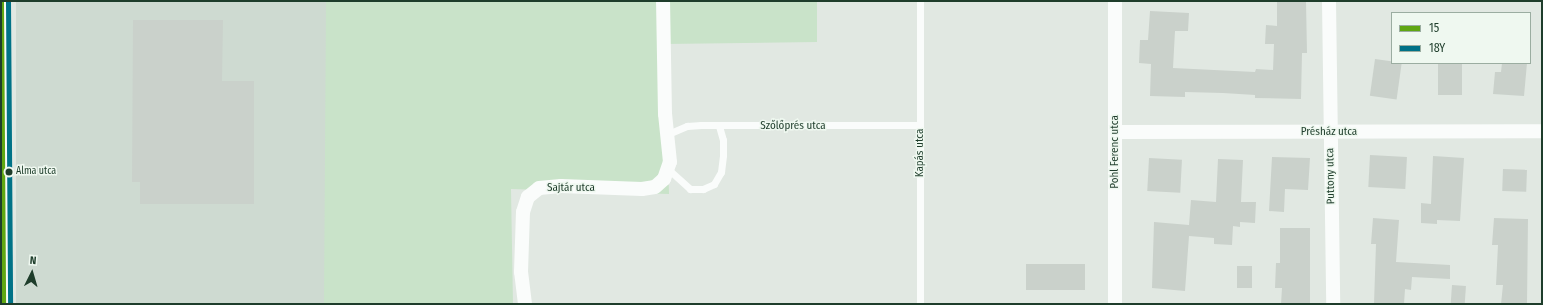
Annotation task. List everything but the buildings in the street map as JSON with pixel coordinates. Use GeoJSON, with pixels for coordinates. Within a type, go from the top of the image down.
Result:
{"type":"FeatureCollection","features":[{"type":"Feature","properties":{"kind":"street"},"geometry":{"type":"LineString","coordinates":[[1,1],[3,304]]}},
{"type":"Feature","properties":{"kind":"street"},"geometry":{"type":"LineString","coordinates":[[663,1],[665,114],[670,162],[668,169]]}},
{"type":"Feature","properties":{"kind":"street","name":"Pohl Ferenc utca"},"geometry":{"type":"LineString","coordinates":[[1115,1],[1115,304]]}},
{"type":"Feature","properties":{"kind":"street","name":"Puttony utca"},"geometry":{"type":"LineString","coordinates":[[1329,1],[1333,304]]}},
{"type":"Feature","properties":{"kind":"street","name":"Présház utca"},"geometry":{"type":"LineString","coordinates":[[1115,132],[1542,130]]}},
{"type":"Feature","properties":{"kind":"street","name":"Sajtár utca"},"geometry":{"type":"LineString","coordinates":[[525,304],[521,272],[523,212],[528,197],[539,188],[562,186],[642,189],[655,187],[664,179],[668,169]]}},
{"type":"Feature","properties":{"kind":"lane","name":"Kapás utca"},"geometry":{"type":"LineString","coordinates":[[920,1],[920,304]]}},
{"type":"Feature","properties":{"kind":"lane","name":"Szőlőprés utca"},"geometry":{"type":"LineString","coordinates":[[668,134],[687,126],[920,125]]}},
{"type":"Feature","properties":{"kind":"lane"},"geometry":{"type":"LineString","coordinates":[[668,169],[690,189],[703,189],[714,184],[721,172],[724,156],[723,140],[719,126]]}},
{"type":"Feature","properties":{"kind":"shaded area"},"geometry":{"type":"Polygon","coordinates":[[[16,1],[326,1],[326,304],[16,304],[16,1]]]}},
{"type":"Feature","properties":{"kind":"green space"},"geometry":{"type":"Polygon","coordinates":[[[326,1],[817,1],[817,42],[665,44],[669,194],[511,189],[513,304],[324,304],[326,1]]]}},
{"type":"Feature","properties":{"kind":"transit line","name":"15"},"geometry":{"type":"LineString","coordinates":[[1,1],[3,304]]}},
{"type":"Feature","properties":{"kind":"transit line","name":"18Y"},"geometry":{"type":"LineString","coordinates":[[8,1],[10,304]]}},
{"type":"Feature","properties":{"kind":"place","name":"Alma utca"},"geometry":{"type":"Point","coordinates":[9,172]}}]}
